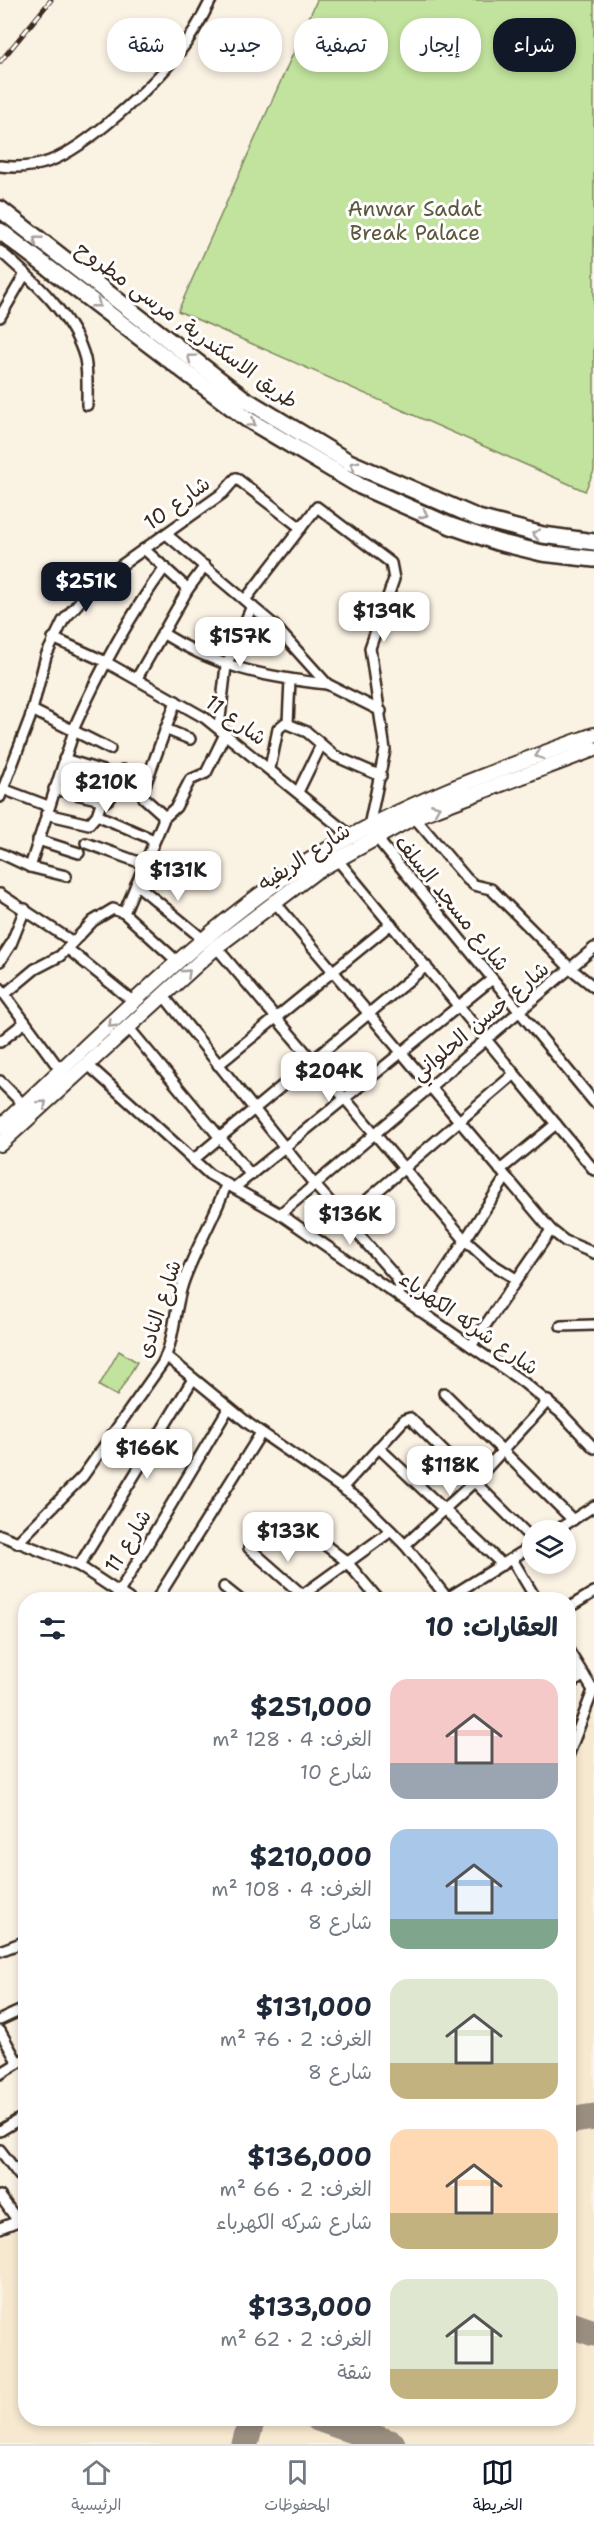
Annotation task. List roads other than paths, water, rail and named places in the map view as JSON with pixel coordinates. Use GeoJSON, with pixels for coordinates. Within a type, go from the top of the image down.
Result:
{"type":"FeatureCollection","features":[{"type":"Feature","properties":{"kind":"main road","name":"طريق الاسكندرية, مرسى مطروح"},"geometry":{"type":"LineString","coordinates":[[0,210],[243,398],[349,462],[478,518],[543,535],[594,542]]}},
{"type":"Feature","properties":{"kind":"main road","name":"طريق الاسكندرية, مرسى مطروح"},"geometry":{"type":"LineString","coordinates":[[0,231],[247,419],[360,486],[453,526],[497,542],[554,555],[594,559]]}},
{"type":"Feature","properties":{"kind":"street"},"geometry":{"type":"LineString","coordinates":[[0,166],[30,166],[49,161],[68,152],[99,128],[176,57],[211,0]]}},
{"type":"Feature","properties":{"kind":"street"},"geometry":{"type":"LineString","coordinates":[[0,251],[25,274],[76,335],[87,370],[87,405]]}},
{"type":"Feature","properties":{"kind":"street"},"geometry":{"type":"LineString","coordinates":[[0,317],[25,274]]}},
{"type":"Feature","properties":{"kind":"street","name":"شارع 10"},"geometry":{"type":"LineString","coordinates":[[1,793],[32,710],[40,675],[53,638],[88,592],[223,493],[236,478],[301,528]]}},
{"type":"Feature","properties":{"kind":"street"},"geometry":{"type":"LineString","coordinates":[[124,913],[164,818],[176,807],[190,780],[206,773],[223,730],[226,666],[249,603],[317,507],[388,559],[394,568],[394,579],[370,648],[385,750],[372,831]]}},
{"type":"Feature","properties":{"kind":"street"},"geometry":{"type":"LineString","coordinates":[[166,534],[283,634],[327,684]]}},
{"type":"Feature","properties":{"kind":"street"},"geometry":{"type":"LineString","coordinates":[[144,549],[188,589]]}},
{"type":"Feature","properties":{"kind":"street"},"geometry":{"type":"LineString","coordinates":[[137,678],[188,589],[205,566]]}},
{"type":"Feature","properties":{"kind":"street"},"geometry":{"type":"LineString","coordinates":[[30,867],[74,730],[104,661],[133,613],[165,567]]}},
{"type":"Feature","properties":{"kind":"street"},"geometry":{"type":"LineString","coordinates":[[162,633],[192,651],[226,666],[290,680],[327,684],[381,711]]}},
{"type":"Feature","properties":{"kind":"street","name":"شارع 11"},"geometry":{"type":"LineString","coordinates":[[53,638],[137,678],[223,730],[351,836]]}},
{"type":"Feature","properties":{"kind":"street"},"geometry":{"type":"LineString","coordinates":[[288,723],[290,680]]}},
{"type":"Feature","properties":{"kind":"street"},"geometry":{"type":"LineString","coordinates":[[164,818],[143,795],[176,701]]}},
{"type":"Feature","properties":{"kind":"street"},"geometry":{"type":"LineString","coordinates":[[32,710],[110,749]]}},
{"type":"Feature","properties":{"kind":"street"},"geometry":{"type":"LineString","coordinates":[[270,768],[278,729],[282,724],[288,723],[307,732],[334,756],[381,776]]}},
{"type":"Feature","properties":{"kind":"street"},"geometry":{"type":"LineString","coordinates":[[165,729],[190,739]]}},
{"type":"Feature","properties":{"kind":"street","name":"شارع الريفيه"},"geometry":{"type":"LineString","coordinates":[[0,1127],[62,1071],[82,1063],[128,1027],[163,995],[210,943],[290,874],[351,836],[414,817],[484,782],[594,735]]}},
{"type":"Feature","properties":{"kind":"street"},"geometry":{"type":"LineString","coordinates":[[298,792],[321,745]]}},
{"type":"Feature","properties":{"kind":"street","name":"شارع الريفيه"},"geometry":{"type":"LineString","coordinates":[[0,1144],[82,1063],[135,1004],[179,963],[336,858],[409,805],[594,748]]}},
{"type":"Feature","properties":{"kind":"street"},"geometry":{"type":"LineString","coordinates":[[64,759],[119,776]]}},
{"type":"Feature","properties":{"kind":"street"},"geometry":{"type":"LineString","coordinates":[[54,789],[102,800],[111,797],[119,776],[125,770],[148,776]]}},
{"type":"Feature","properties":{"kind":"street"},"geometry":{"type":"LineString","coordinates":[[1,793],[85,824],[93,822],[102,800]]}},
{"type":"Feature","properties":{"kind":"street"},"geometry":{"type":"LineString","coordinates":[[97,815],[154,840]]}},
{"type":"Feature","properties":{"kind":"street"},"geometry":{"type":"LineString","coordinates":[[414,817],[466,879],[474,885],[491,889],[570,968],[594,987]]}},
{"type":"Feature","properties":{"kind":"street","name":"شارع مسجد السلف"},"geometry":{"type":"LineString","coordinates":[[372,831],[491,980],[594,1102]]}},
{"type":"Feature","properties":{"kind":"street"},"geometry":{"type":"LineString","coordinates":[[38,840],[79,853]]}},
{"type":"Feature","properties":{"kind":"street"},"geometry":{"type":"LineString","coordinates":[[86,843],[144,864]]}},
{"type":"Feature","properties":{"kind":"street"},"geometry":{"type":"LineString","coordinates":[[0,853],[30,867],[66,876]]}},
{"type":"Feature","properties":{"kind":"street"},"geometry":{"type":"LineString","coordinates":[[336,858],[594,1170]]}},
{"type":"Feature","properties":{"kind":"street"},"geometry":{"type":"LineString","coordinates":[[136,884],[210,943],[465,1240],[489,1262],[516,1279]]}},
{"type":"Feature","properties":{"kind":"street"},"geometry":{"type":"LineString","coordinates":[[0,894],[25,909],[135,1004]]}},
{"type":"Feature","properties":{"kind":"street"},"geometry":{"type":"LineString","coordinates":[[273,900],[551,1230],[565,1241],[594,1253]]}},
{"type":"Feature","properties":{"kind":"street"},"geometry":{"type":"LineString","coordinates":[[0,961],[11,944],[25,909]]}},
{"type":"Feature","properties":{"kind":"street"},"geometry":{"type":"LineString","coordinates":[[62,1071],[1,990],[35,969],[52,962],[106,910],[119,910],[124,913],[179,963]]}},
{"type":"Feature","properties":{"kind":"street"},"geometry":{"type":"LineString","coordinates":[[218,1065],[391,924]]}},
{"type":"Feature","properties":{"kind":"street","name":"شارع حسن الحلواني"},"geometry":{"type":"LineString","coordinates":[[280,1214],[594,948]]}},
{"type":"Feature","properties":{"kind":"street"},"geometry":{"type":"LineString","coordinates":[[193,1160],[426,966]]}},
{"type":"Feature","properties":{"kind":"street"},"geometry":{"type":"LineString","coordinates":[[230,1186],[251,1175],[491,980]]}},
{"type":"Feature","properties":{"kind":"street"},"geometry":{"type":"LineString","coordinates":[[163,995],[315,1185],[395,1276],[400,1286],[399,1297]]}},
{"type":"Feature","properties":{"kind":"street"},"geometry":{"type":"LineString","coordinates":[[0,1042],[26,1022]]}},
{"type":"Feature","properties":{"kind":"street"},"geometry":{"type":"LineString","coordinates":[[128,1027],[251,1175]]}},
{"type":"Feature","properties":{"kind":"street","name":"شارع شركه الكهرباء"},"geometry":{"type":"LineString","coordinates":[[82,1063],[193,1160],[230,1186],[280,1214],[548,1401],[594,1448]]}},
{"type":"Feature","properties":{"kind":"street"},"geometry":{"type":"LineString","coordinates":[[345,1219],[514,1074]]}},
{"type":"Feature","properties":{"kind":"street"},"geometry":{"type":"LineString","coordinates":[[0,1081],[24,1105]]}},
{"type":"Feature","properties":{"kind":"street"},"geometry":{"type":"LineString","coordinates":[[419,1311],[465,1240],[503,1173],[556,1124]]}},
{"type":"Feature","properties":{"kind":"street","name":"شارع النادى"},"geometry":{"type":"LineString","coordinates":[[17,1543],[83,1476],[166,1356],[184,1281],[230,1186]]}},
{"type":"Feature","properties":{"kind":"street"},"geometry":{"type":"LineString","coordinates":[[471,1346],[551,1230]]}},
{"type":"Feature","properties":{"kind":"street"},"geometry":{"type":"LineString","coordinates":[[561,1326],[594,1325]]}},
{"type":"Feature","properties":{"kind":"street"},"geometry":{"type":"LineString","coordinates":[[166,1356],[261,1433],[343,1487],[405,1545],[442,1592]]}},
{"type":"Feature","properties":{"kind":"street"},"geometry":{"type":"LineString","coordinates":[[79,1566],[193,1379]]}},
{"type":"Feature","properties":{"kind":"street"},"geometry":{"type":"LineString","coordinates":[[444,1393],[573,1520],[594,1506]]}},
{"type":"Feature","properties":{"kind":"street"},"geometry":{"type":"LineString","coordinates":[[405,1545],[474,1482],[548,1401]]}},
{"type":"Feature","properties":{"kind":"street","name":"شارع 11"},"geometry":{"type":"LineString","coordinates":[[119,1592],[228,1408]]}},
{"type":"Feature","properties":{"kind":"street"},"geometry":{"type":"LineString","coordinates":[[343,1487],[404,1420],[410,1418],[522,1529]]}},
{"type":"Feature","properties":{"kind":"street"},"geometry":{"type":"LineString","coordinates":[[162,1592],[261,1433]]}},
{"type":"Feature","properties":{"kind":"street"},"geometry":{"type":"LineString","coordinates":[[379,1448],[444,1511],[507,1562],[531,1592]]}},
{"type":"Feature","properties":{"kind":"street"},"geometry":{"type":"LineString","coordinates":[[294,1521],[346,1561],[372,1592]]}},
{"type":"Feature","properties":{"kind":"street"},"geometry":{"type":"LineString","coordinates":[[308,1592],[346,1561],[391,1531]]}},
{"type":"Feature","properties":{"kind":"street"},"geometry":{"type":"LineString","coordinates":[[0,1535],[79,1566],[113,1592]]}},
{"type":"Feature","properties":{"kind":"street"},"geometry":{"type":"LineString","coordinates":[[249,1548],[297,1592]]}},
{"type":"Feature","properties":{"kind":"street"},"geometry":{"type":"LineString","coordinates":[[458,1592],[522,1552]]}},
{"type":"Feature","properties":{"kind":"street"},"geometry":{"type":"LineString","coordinates":[[224,1587],[230,1592]]}},
{"type":"Feature","properties":{"kind":"street"},"geometry":{"type":"LineString","coordinates":[[576,1603],[594,1592]]}},
{"type":"Feature","properties":{"kind":"street"},"geometry":{"type":"LineString","coordinates":[[576,1662],[594,1689],[576,1735]]}},
{"type":"Feature","properties":{"kind":"street"},"geometry":{"type":"LineString","coordinates":[[576,1680],[584,1675]]}},
{"type":"Feature","properties":{"kind":"street"},"geometry":{"type":"LineString","coordinates":[[0,1951],[18,1944]]}},
{"type":"Feature","properties":{"kind":"street"},"geometry":{"type":"LineString","coordinates":[[0,2020],[18,2012]]}},
{"type":"Feature","properties":{"kind":"street"},"geometry":{"type":"LineString","coordinates":[[0,2031],[18,2055]]}},
{"type":"Feature","properties":{"kind":"street"},"geometry":{"type":"LineString","coordinates":[[0,2073],[18,2062]]}},
{"type":"Feature","properties":{"kind":"street"},"geometry":{"type":"LineString","coordinates":[[0,2131],[18,2120]]}},
{"type":"Feature","properties":{"kind":"street"},"geometry":{"type":"LineString","coordinates":[[0,2150],[18,2174]]}},
{"type":"Feature","properties":{"kind":"street"},"geometry":{"type":"LineString","coordinates":[[0,2196],[18,2216]]}},
{"type":"Feature","properties":{"kind":"street"},"geometry":{"type":"LineString","coordinates":[[0,2228],[18,2221]]}},
{"type":"Feature","properties":{"kind":"railway"},"geometry":{"type":"LineString","coordinates":[[0,62],[51,0]]}},
{"type":"Feature","properties":{"kind":"park label","name":"Anwar Sadat Break Palace"},"geometry":{"type":"Point","coordinates":[415,221]}}]}
